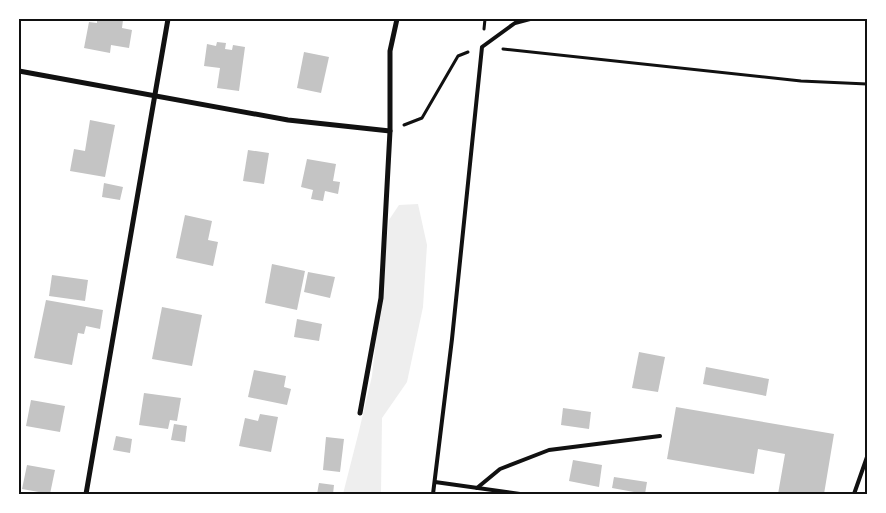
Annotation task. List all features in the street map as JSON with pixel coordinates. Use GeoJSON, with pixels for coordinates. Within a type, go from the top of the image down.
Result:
{"type":"FeatureCollection","features":[{"type":"Feature","properties":{"kind":"street"},"geometry":{"type":"LineString","coordinates":[[86,494],[168,19]]}},
{"type":"Feature","properties":{"kind":"street"},"geometry":{"type":"LineString","coordinates":[[360,413],[381,298],[390,131],[390,51],[397,19]]}},
{"type":"Feature","properties":{"kind":"street"},"geometry":{"type":"LineString","coordinates":[[19,72],[288,120],[390,131]]}},
{"type":"Feature","properties":{"kind":"lane"},"geometry":{"type":"LineString","coordinates":[[433,494],[452,339],[482,47],[515,23],[530,19]]}},
{"type":"Feature","properties":{"kind":"lane"},"geometry":{"type":"LineString","coordinates":[[477,488],[500,469],[549,450],[660,436]]}},
{"type":"Feature","properties":{"kind":"lane"},"geometry":{"type":"LineString","coordinates":[[854,494],[867,458]]}},
{"type":"Feature","properties":{"kind":"lane"},"geometry":{"type":"LineString","coordinates":[[435,482],[520,494]]}},
{"type":"Feature","properties":{"kind":"path"},"geometry":{"type":"LineString","coordinates":[[390,131],[422,118],[458,56],[482,47],[801,80],[867,84]]}},
{"type":"Feature","properties":{"kind":"shaded area"},"geometry":{"type":"Polygon","coordinates":[[[418,204],[427,245],[423,307],[407,382],[382,418],[381,494],[343,494],[372,376],[389,220],[399,205],[418,204]]]}},
{"type":"Feature","properties":{"kind":"building"},"geometry":{"type":"Polygon","coordinates":[[[97,19],[123,20],[122,28],[132,30],[129,48],[111,45],[110,53],[84,48],[89,22],[97,23],[97,19]]]}},
{"type":"Feature","properties":{"kind":"building"},"geometry":{"type":"Polygon","coordinates":[[[217,42],[226,43],[225,49],[232,50],[233,45],[245,47],[239,91],[217,88],[220,68],[204,66],[207,44],[216,46],[217,42]]]}},
{"type":"Feature","properties":{"kind":"building"},"geometry":{"type":"Polygon","coordinates":[[[304,52],[329,57],[321,93],[297,88],[304,52]]]}},
{"type":"Feature","properties":{"kind":"building"},"geometry":{"type":"Polygon","coordinates":[[[90,120],[115,125],[105,177],[70,171],[74,149],[85,151],[90,120]]]}},
{"type":"Feature","properties":{"kind":"building"},"geometry":{"type":"Polygon","coordinates":[[[248,150],[269,153],[264,184],[243,181],[248,150]]]}},
{"type":"Feature","properties":{"kind":"building"},"geometry":{"type":"Polygon","coordinates":[[[307,159],[336,164],[333,181],[340,182],[338,194],[325,191],[323,201],[311,199],[313,190],[301,187],[307,159]]]}},
{"type":"Feature","properties":{"kind":"building"},"geometry":{"type":"Polygon","coordinates":[[[104,183],[123,187],[120,200],[102,197],[104,183]]]}},
{"type":"Feature","properties":{"kind":"building"},"geometry":{"type":"Polygon","coordinates":[[[185,215],[212,221],[208,240],[218,242],[213,266],[176,258],[185,215]]]}},
{"type":"Feature","properties":{"kind":"building"},"geometry":{"type":"Polygon","coordinates":[[[272,264],[305,271],[297,310],[265,303],[272,264]]]}},
{"type":"Feature","properties":{"kind":"building"},"geometry":{"type":"Polygon","coordinates":[[[308,272],[335,277],[330,298],[304,292],[308,272]]]}},
{"type":"Feature","properties":{"kind":"building"},"geometry":{"type":"Polygon","coordinates":[[[52,275],[88,280],[85,301],[49,296],[52,275]]]}},
{"type":"Feature","properties":{"kind":"building"},"geometry":{"type":"Polygon","coordinates":[[[46,300],[103,310],[100,329],[86,326],[84,334],[78,333],[72,365],[34,358],[46,300]]]}},
{"type":"Feature","properties":{"kind":"building"},"geometry":{"type":"Polygon","coordinates":[[[162,307],[202,315],[192,366],[152,359],[162,307]]]}},
{"type":"Feature","properties":{"kind":"building"},"geometry":{"type":"Polygon","coordinates":[[[297,319],[322,324],[319,341],[294,337],[297,319]]]}},
{"type":"Feature","properties":{"kind":"building"},"geometry":{"type":"Polygon","coordinates":[[[639,352],[665,357],[658,392],[632,388],[639,352]]]}},
{"type":"Feature","properties":{"kind":"building"},"geometry":{"type":"Polygon","coordinates":[[[706,367],[769,379],[766,396],[703,384],[706,367]]]}},
{"type":"Feature","properties":{"kind":"building"},"geometry":{"type":"Polygon","coordinates":[[[254,370],[286,376],[284,387],[291,389],[287,405],[248,397],[254,370]]]}},
{"type":"Feature","properties":{"kind":"building"},"geometry":{"type":"Polygon","coordinates":[[[144,393],[181,398],[177,421],[170,420],[168,429],[139,425],[144,393]]]}},
{"type":"Feature","properties":{"kind":"building"},"geometry":{"type":"Polygon","coordinates":[[[31,400],[65,406],[60,432],[26,426],[31,400]]]}},
{"type":"Feature","properties":{"kind":"building"},"geometry":{"type":"Polygon","coordinates":[[[676,407],[834,434],[824,494],[778,494],[785,454],[758,449],[754,474],[667,459],[676,407]]]}},
{"type":"Feature","properties":{"kind":"building"},"geometry":{"type":"Polygon","coordinates":[[[563,408],[591,412],[589,429],[561,425],[563,408]]]}},
{"type":"Feature","properties":{"kind":"building"},"geometry":{"type":"Polygon","coordinates":[[[260,414],[278,417],[271,452],[239,446],[245,418],[258,421],[260,414]]]}},
{"type":"Feature","properties":{"kind":"building"},"geometry":{"type":"Polygon","coordinates":[[[174,424],[187,426],[185,442],[171,440],[174,424]]]}},
{"type":"Feature","properties":{"kind":"building"},"geometry":{"type":"Polygon","coordinates":[[[116,436],[132,439],[130,453],[113,450],[116,436]]]}},
{"type":"Feature","properties":{"kind":"building"},"geometry":{"type":"Polygon","coordinates":[[[326,437],[344,439],[340,472],[323,470],[326,437]]]}},
{"type":"Feature","properties":{"kind":"building"},"geometry":{"type":"Polygon","coordinates":[[[573,460],[602,465],[599,487],[569,481],[573,460]]]}},
{"type":"Feature","properties":{"kind":"building"},"geometry":{"type":"Polygon","coordinates":[[[27,465],[55,470],[50,494],[22,489],[27,465]]]}},
{"type":"Feature","properties":{"kind":"building"},"geometry":{"type":"Polygon","coordinates":[[[614,477],[647,482],[645,494],[612,488],[614,477]]]}},
{"type":"Feature","properties":{"kind":"building"},"geometry":{"type":"Polygon","coordinates":[[[319,483],[334,485],[333,494],[317,494],[319,483]]]}}]}
